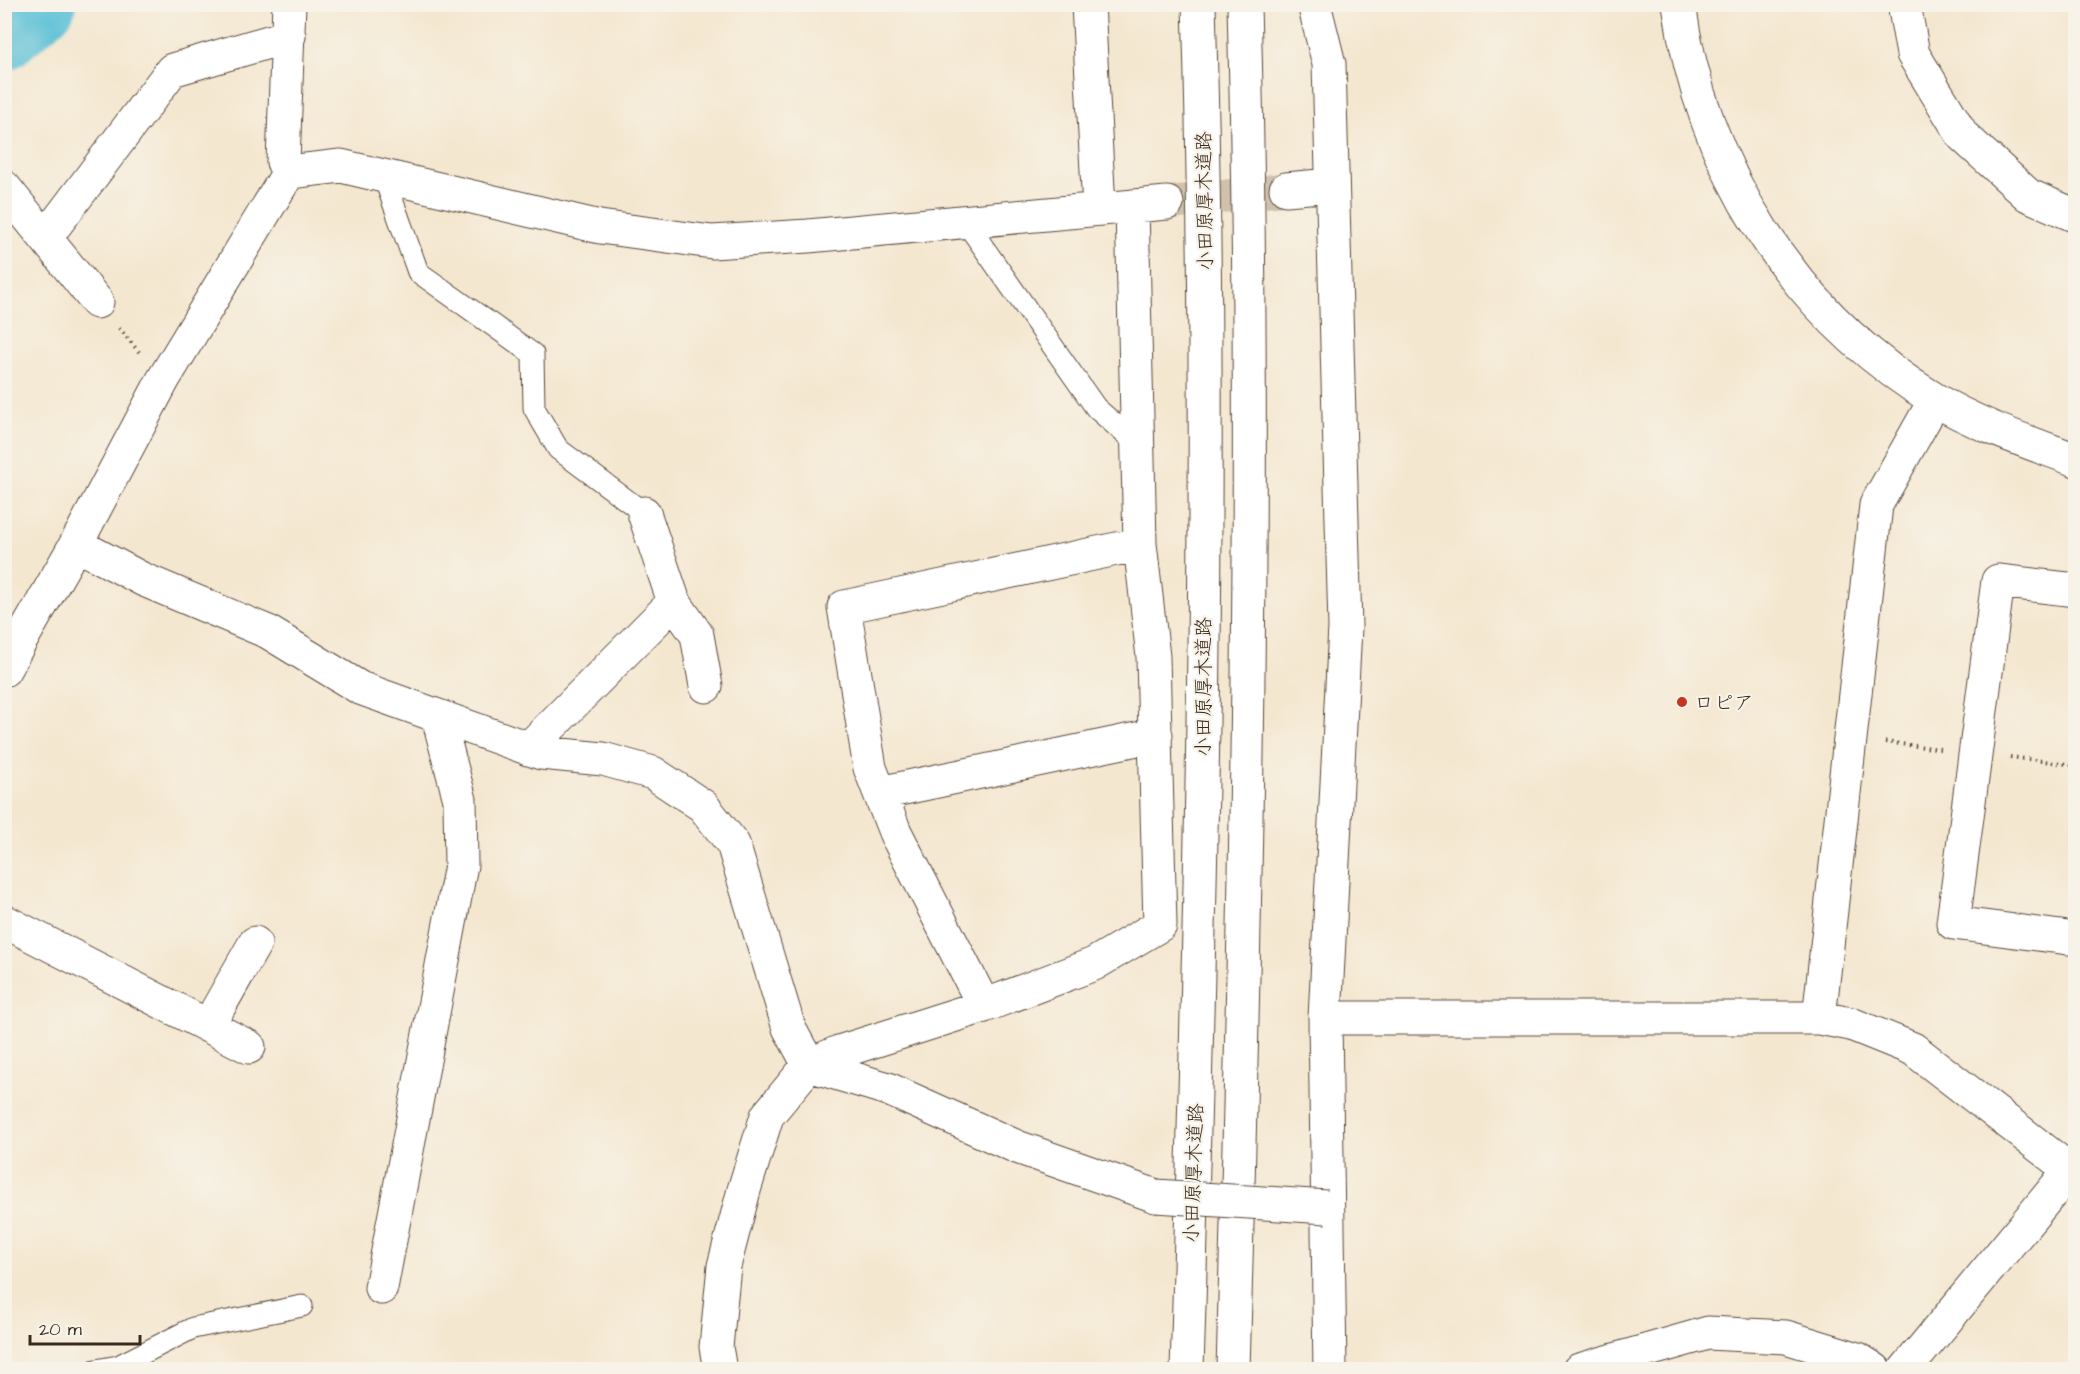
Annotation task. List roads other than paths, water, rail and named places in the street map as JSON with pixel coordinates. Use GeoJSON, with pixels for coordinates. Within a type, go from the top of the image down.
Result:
{"type":"FeatureCollection","features":[{"type":"Feature","properties":{"kind":"main road"},"geometry":{"type":"LineString","coordinates":[[1088,4],[1099,208]]}},
{"type":"Feature","properties":{"kind":"main road","name":"小田原厚木道路"},"geometry":{"type":"LineString","coordinates":[[1187,1370],[1201,908],[1206,236],[1199,4]]}},
{"type":"Feature","properties":{"kind":"main road"},"geometry":{"type":"LineString","coordinates":[[1233,1370],[1246,906],[1250,236],[1244,4]]}},
{"type":"Feature","properties":{"kind":"main road"},"geometry":{"type":"LineString","coordinates":[[1314,4],[1329,64],[1345,627],[1325,1017],[1327,1207],[1339,1368]]}},
{"type":"Feature","properties":{"kind":"main road"},"geometry":{"type":"LineString","coordinates":[[1679,4],[1684,46],[1721,154],[1769,245],[1812,300],[1881,363],[1935,400],[2018,438],[2076,460]]}},
{"type":"Feature","properties":{"kind":"main road"},"geometry":{"type":"LineString","coordinates":[[1904,4],[1913,54],[1963,136],[2028,195],[2076,216]]}},
{"type":"Feature","properties":{"kind":"main road"},"geometry":{"type":"LineString","coordinates":[[46,237],[172,70],[294,13],[283,162],[289,172]]}},
{"type":"Feature","properties":{"kind":"main road"},"geometry":{"type":"LineString","coordinates":[[289,172],[341,166],[600,227],[712,242],[1167,202]]}},
{"type":"Feature","properties":{"kind":"main road"},"geometry":{"type":"LineString","coordinates":[[4,670],[76,544],[163,380],[289,172]]}},
{"type":"Feature","properties":{"kind":"main road"},"geometry":{"type":"LineString","coordinates":[[1286,189],[1331,184]]}},
{"type":"Feature","properties":{"kind":"main road"},"geometry":{"type":"LineString","coordinates":[[4,188],[97,302]]}},
{"type":"Feature","properties":{"kind":"main road"},"geometry":{"type":"LineString","coordinates":[[720,1370],[716,1347],[724,1266],[744,1190],[767,1116],[809,1065],[839,1052],[984,1006],[1094,964],[1160,925],[1153,657],[1140,544],[1132,206]]}},
{"type":"Feature","properties":{"kind":"main road"},"geometry":{"type":"LineString","coordinates":[[1819,1018],[1876,505],[1935,400]]}},
{"type":"Feature","properties":{"kind":"main road"},"geometry":{"type":"LineString","coordinates":[[644,513],[674,602],[698,635],[706,686]]}},
{"type":"Feature","properties":{"kind":"main road"},"geometry":{"type":"LineString","coordinates":[[76,544],[142,579],[268,632],[360,688],[541,753],[603,759],[653,774],[704,806],[733,844],[789,1028],[809,1065],[888,1089],[1017,1148],[1156,1196],[1327,1207]]}},
{"type":"Feature","properties":{"kind":"main road"},"geometry":{"type":"LineString","coordinates":[[984,1006],[895,832],[870,768],[844,608],[1140,544]]}},
{"type":"Feature","properties":{"kind":"main road"},"geometry":{"type":"LineString","coordinates":[[2076,590],[1998,581],[1953,923],[2076,939]]}},
{"type":"Feature","properties":{"kind":"main road"},"geometry":{"type":"LineString","coordinates":[[528,748],[674,602]]}},
{"type":"Feature","properties":{"kind":"main road"},"geometry":{"type":"LineString","coordinates":[[381,1288],[461,865],[460,800],[438,717]]}},
{"type":"Feature","properties":{"kind":"main road"},"geometry":{"type":"LineString","coordinates":[[880,793],[1156,735]]}},
{"type":"Feature","properties":{"kind":"main road"},"geometry":{"type":"LineString","coordinates":[[4,921],[249,1047]]}},
{"type":"Feature","properties":{"kind":"main road"},"geometry":{"type":"LineString","coordinates":[[208,1026],[255,943]]}},
{"type":"Feature","properties":{"kind":"main road"},"geometry":{"type":"LineString","coordinates":[[1325,1017],[1819,1018],[1851,1024],[1913,1049],[2073,1166],[1905,1370]]}},
{"type":"Feature","properties":{"kind":"main road"},"geometry":{"type":"LineString","coordinates":[[1579,1370],[1626,1363],[1708,1333],[1786,1337],[1858,1359],[1875,1370]]}},
{"type":"Feature","properties":{"kind":"lane"},"geometry":{"type":"LineString","coordinates":[[384,177],[418,272],[532,354],[534,408],[558,449],[644,513]]}},
{"type":"Feature","properties":{"kind":"lane"},"geometry":{"type":"LineString","coordinates":[[965,221],[1096,408],[1137,444]]}},
{"type":"Feature","properties":{"kind":"lane"},"geometry":{"type":"LineString","coordinates":[[96,1370],[118,1366],[193,1328],[302,1306]]}},
{"type":"Feature","properties":{"kind":"waterway"},"geometry":{"type":"LineString","coordinates":[[4,37],[43,4]]}},
{"type":"Feature","properties":{"kind":"tunnel"},"geometry":{"type":"LineString","coordinates":[[1167,203],[1286,189]]}},
{"type":"Feature","properties":{"kind":"place","name":"ロピア"},"geometry":{"type":"Point","coordinates":[1682,702]}}]}
